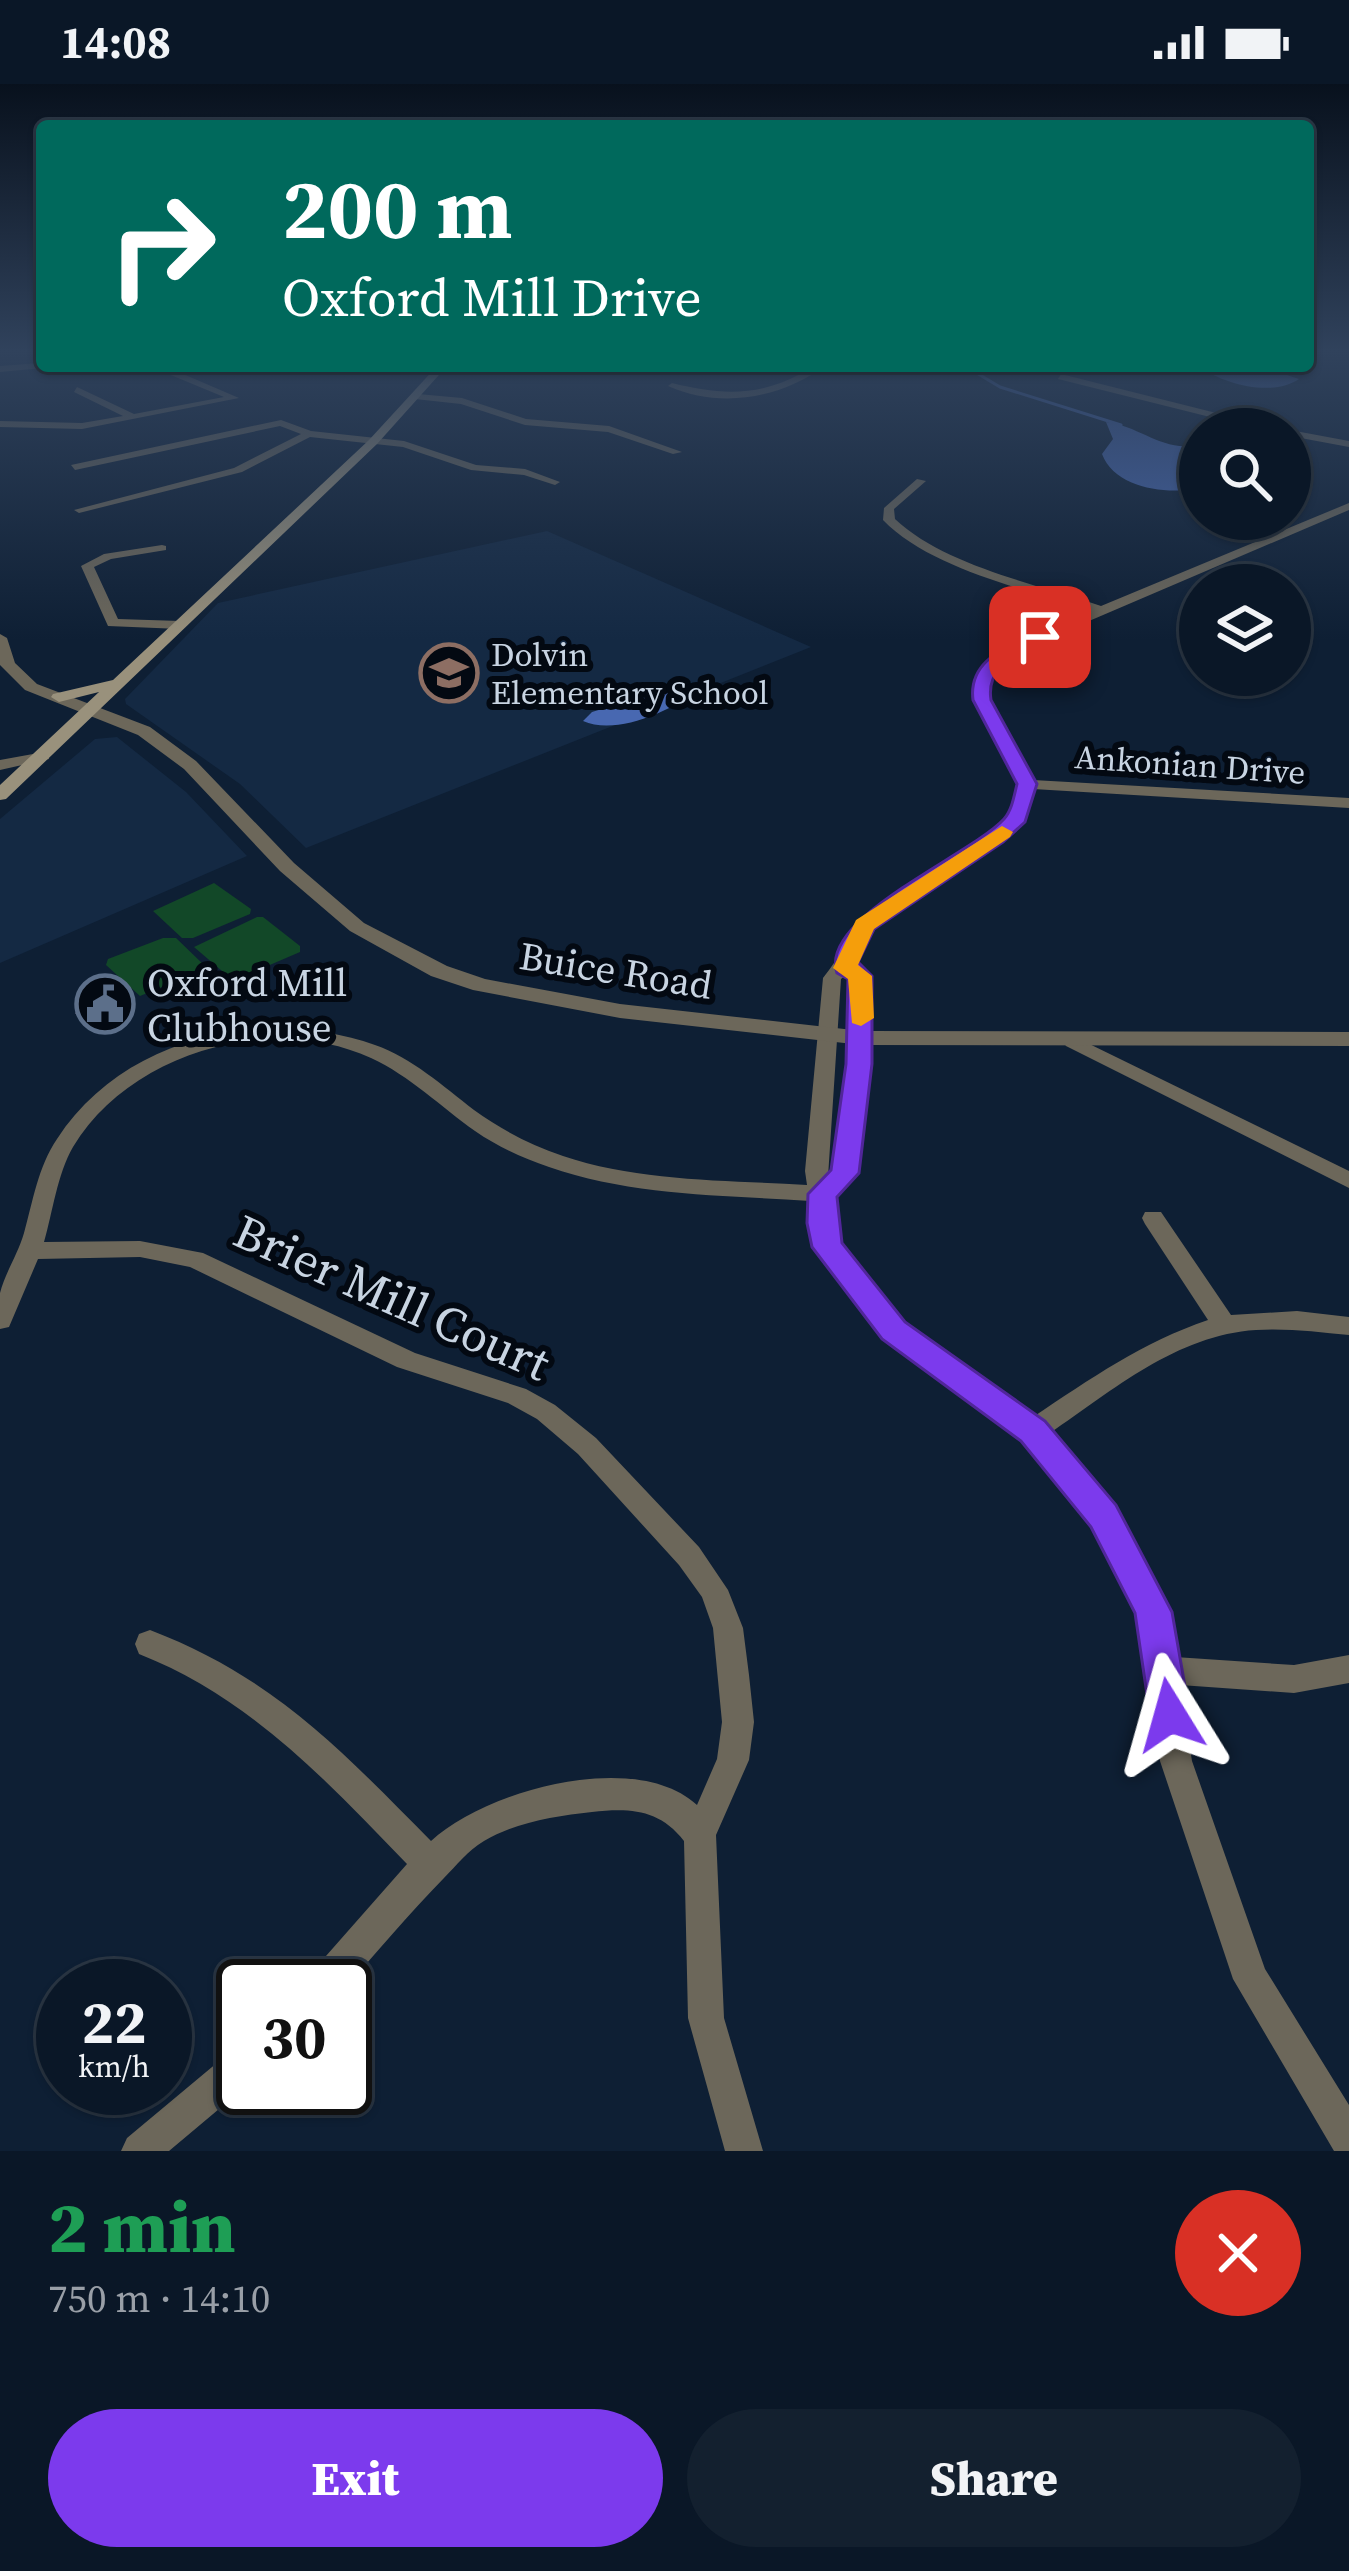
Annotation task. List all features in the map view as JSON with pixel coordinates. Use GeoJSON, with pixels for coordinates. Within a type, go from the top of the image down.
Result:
{"type":"FeatureCollection","features":[{"type":"Feature","properties":{"kind":"main road"},"geometry":{"type":"LineString","coordinates":[[0,795],[368,447]]}},
{"type":"Feature","properties":{"kind":"main road"},"geometry":{"type":"LineString","coordinates":[[59,697],[122,681]]}},
{"type":"Feature","properties":{"kind":"street"},"geometry":{"type":"LineString","coordinates":[[75,467],[166,447]]}},
{"type":"Feature","properties":{"kind":"street"},"geometry":{"type":"LineString","coordinates":[[79,510],[211,478],[284,447]]}},
{"type":"Feature","properties":{"kind":"street"},"geometry":{"type":"LineString","coordinates":[[414,447],[475,468],[525,472],[555,482]]}},
{"type":"Feature","properties":{"kind":"street"},"geometry":{"type":"LineString","coordinates":[[664,447],[677,452]]}},
{"type":"Feature","properties":{"kind":"street"},"geometry":{"type":"LineString","coordinates":[[211,478],[224,485]]}},
{"type":"Feature","properties":{"kind":"street"},"geometry":{"type":"LineString","coordinates":[[921,481],[890,508],[889,520],[899,533],[933,550],[1102,611]]}},
{"type":"Feature","properties":{"kind":"street"},"geometry":{"type":"LineString","coordinates":[[1349,506],[1009,650],[984,673],[982,700],[1027,784],[1024,807],[1007,828],[864,925],[845,968],[832,978],[816,1172],[823,1194],[821,1223],[827,1247],[894,1331],[1033,1431],[1103,1516],[1154,1612],[1177,1761],[1252,1979],[1349,2140]]}},
{"type":"Feature","properties":{"kind":"street"},"geometry":{"type":"LineString","coordinates":[[162,548],[108,556],[87,566],[113,623],[180,626]]}},
{"type":"Feature","properties":{"kind":"street","name":"Buice Road"},"geometry":{"type":"LineString","coordinates":[[0,638],[16,676],[144,731],[190,764],[287,867],[357,927],[440,971],[561,1003],[862,1038],[1349,1039]]}},
{"type":"Feature","properties":{"kind":"street"},"geometry":{"type":"LineString","coordinates":[[0,766],[44,756]]}},
{"type":"Feature","properties":{"kind":"street"},"geometry":{"type":"LineString","coordinates":[[0,766],[15,775],[16,782]]}},
{"type":"Feature","properties":{"kind":"street","name":"Ankonian Drive"},"geometry":{"type":"LineString","coordinates":[[1027,784],[1349,803]]}},
{"type":"Feature","properties":{"kind":"street"},"geometry":{"type":"LineString","coordinates":[[0,1320],[30,1251],[62,1146],[99,1101],[176,1054],[212,1041],[258,1035],[318,1037],[372,1050],[490,1131],[563,1163],[629,1178],[823,1194],[844,1173],[862,1038],[860,976],[845,968]]}},
{"type":"Feature","properties":{"kind":"street"},"geometry":{"type":"LineString","coordinates":[[1072,1042],[1349,1180]]}},
{"type":"Feature","properties":{"kind":"street"},"geometry":{"type":"LineString","coordinates":[[1153,1217],[1223,1323]]}},
{"type":"Feature","properties":{"kind":"street","name":"Brier Mill Court"},"geometry":{"type":"LineString","coordinates":[[30,1251],[140,1250],[195,1259],[388,1353],[517,1396],[546,1412],[587,1446],[689,1556],[714,1590],[728,1628],[738,1722],[733,1760],[700,1835],[706,2018],[744,2151]]}},
{"type":"Feature","properties":{"kind":"street"},"geometry":{"type":"LineString","coordinates":[[1033,1431],[1179,1336],[1263,1318],[1349,1326]]}},
{"type":"Feature","properties":{"kind":"street"},"geometry":{"type":"LineString","coordinates":[[150,1644],[177,1652],[294,1727],[433,1866]]}},
{"type":"Feature","properties":{"kind":"street"},"geometry":{"type":"LineString","coordinates":[[1164,1670],[1294,1679],[1349,1669]]}},
{"type":"Feature","properties":{"kind":"street"},"geometry":{"type":"LineString","coordinates":[[349,1959],[468,1832],[550,1801],[636,1797],[675,1808],[700,1835]]}},
{"type":"Feature","properties":{"kind":"street"},"geometry":{"type":"LineString","coordinates":[[140,2151],[216,2088]]}},
{"type":"Feature","properties":{"kind":"shaded area","name":"Dolvin Elementary School"},"geometry":{"type":"Polygon","coordinates":[[[547,531],[811,647],[306,848],[240,784],[126,704],[125,699],[218,603],[547,531]]]}},
{"type":"Feature","properties":{"kind":"shaded area"},"geometry":{"type":"Polygon","coordinates":[[[117,737],[186,792],[247,856],[0,963],[0,819],[95,739],[117,737]]]}},
{"type":"Feature","properties":{"kind":"green space"},"geometry":{"type":"Polygon","coordinates":[[[214,883],[251,909],[250,914],[193,938],[182,938],[153,911],[214,883]]]}},
{"type":"Feature","properties":{"kind":"green space"},"geometry":{"type":"Polygon","coordinates":[[[257,917],[300,946],[300,952],[244,976],[229,977],[194,947],[257,917]]]}},
{"type":"Feature","properties":{"kind":"green space"},"geometry":{"type":"Polygon","coordinates":[[[163,938],[176,938],[204,965],[201,971],[140,996],[106,965],[108,959],[163,938]]]}},
{"type":"Feature","properties":{"kind":"water"},"geometry":{"type":"Polygon","coordinates":[[[1107,447],[1179,447],[1179,490],[1144,487],[1109,466],[1102,454],[1107,447]]]}},
{"type":"Feature","properties":{"kind":"water"},"geometry":{"type":"Polygon","coordinates":[[[677,686],[695,686],[698,691],[658,713],[627,723],[583,721],[592,712],[677,686]]]}},
{"type":"Feature","properties":{"kind":"building","name":"Oxford Mill Clubhouse"},"geometry":{"type":"Polygon","coordinates":[[[95,991],[126,995],[122,1012],[78,1012],[95,991]]]}},
{"type":"Feature","properties":{"kind":"slow traffic"},"geometry":{"type":"LineString","coordinates":[[861,1018],[860,976],[845,968],[864,925],[1002,832]]}},
{"type":"Feature","properties":{"kind":"place","name":"Dolvin Elementary School"},"geometry":{"type":"Point","coordinates":[449,673]}},
{"type":"Feature","properties":{"kind":"place","name":"Oxford Mill Clubhouse"},"geometry":{"type":"Point","coordinates":[105,1004]}},
{"type":"Feature","properties":{"kind":"route"},"geometry":{"type":"LineString","coordinates":[[1040,637],[994,660],[980,686],[982,700],[1027,784],[1024,807],[996,837],[864,925],[846,962],[845,968],[860,976],[862,1038],[844,1173],[823,1194],[821,1223],[827,1247],[894,1331],[1033,1431],[1103,1516],[1154,1612],[1170,1715]]}}]}
